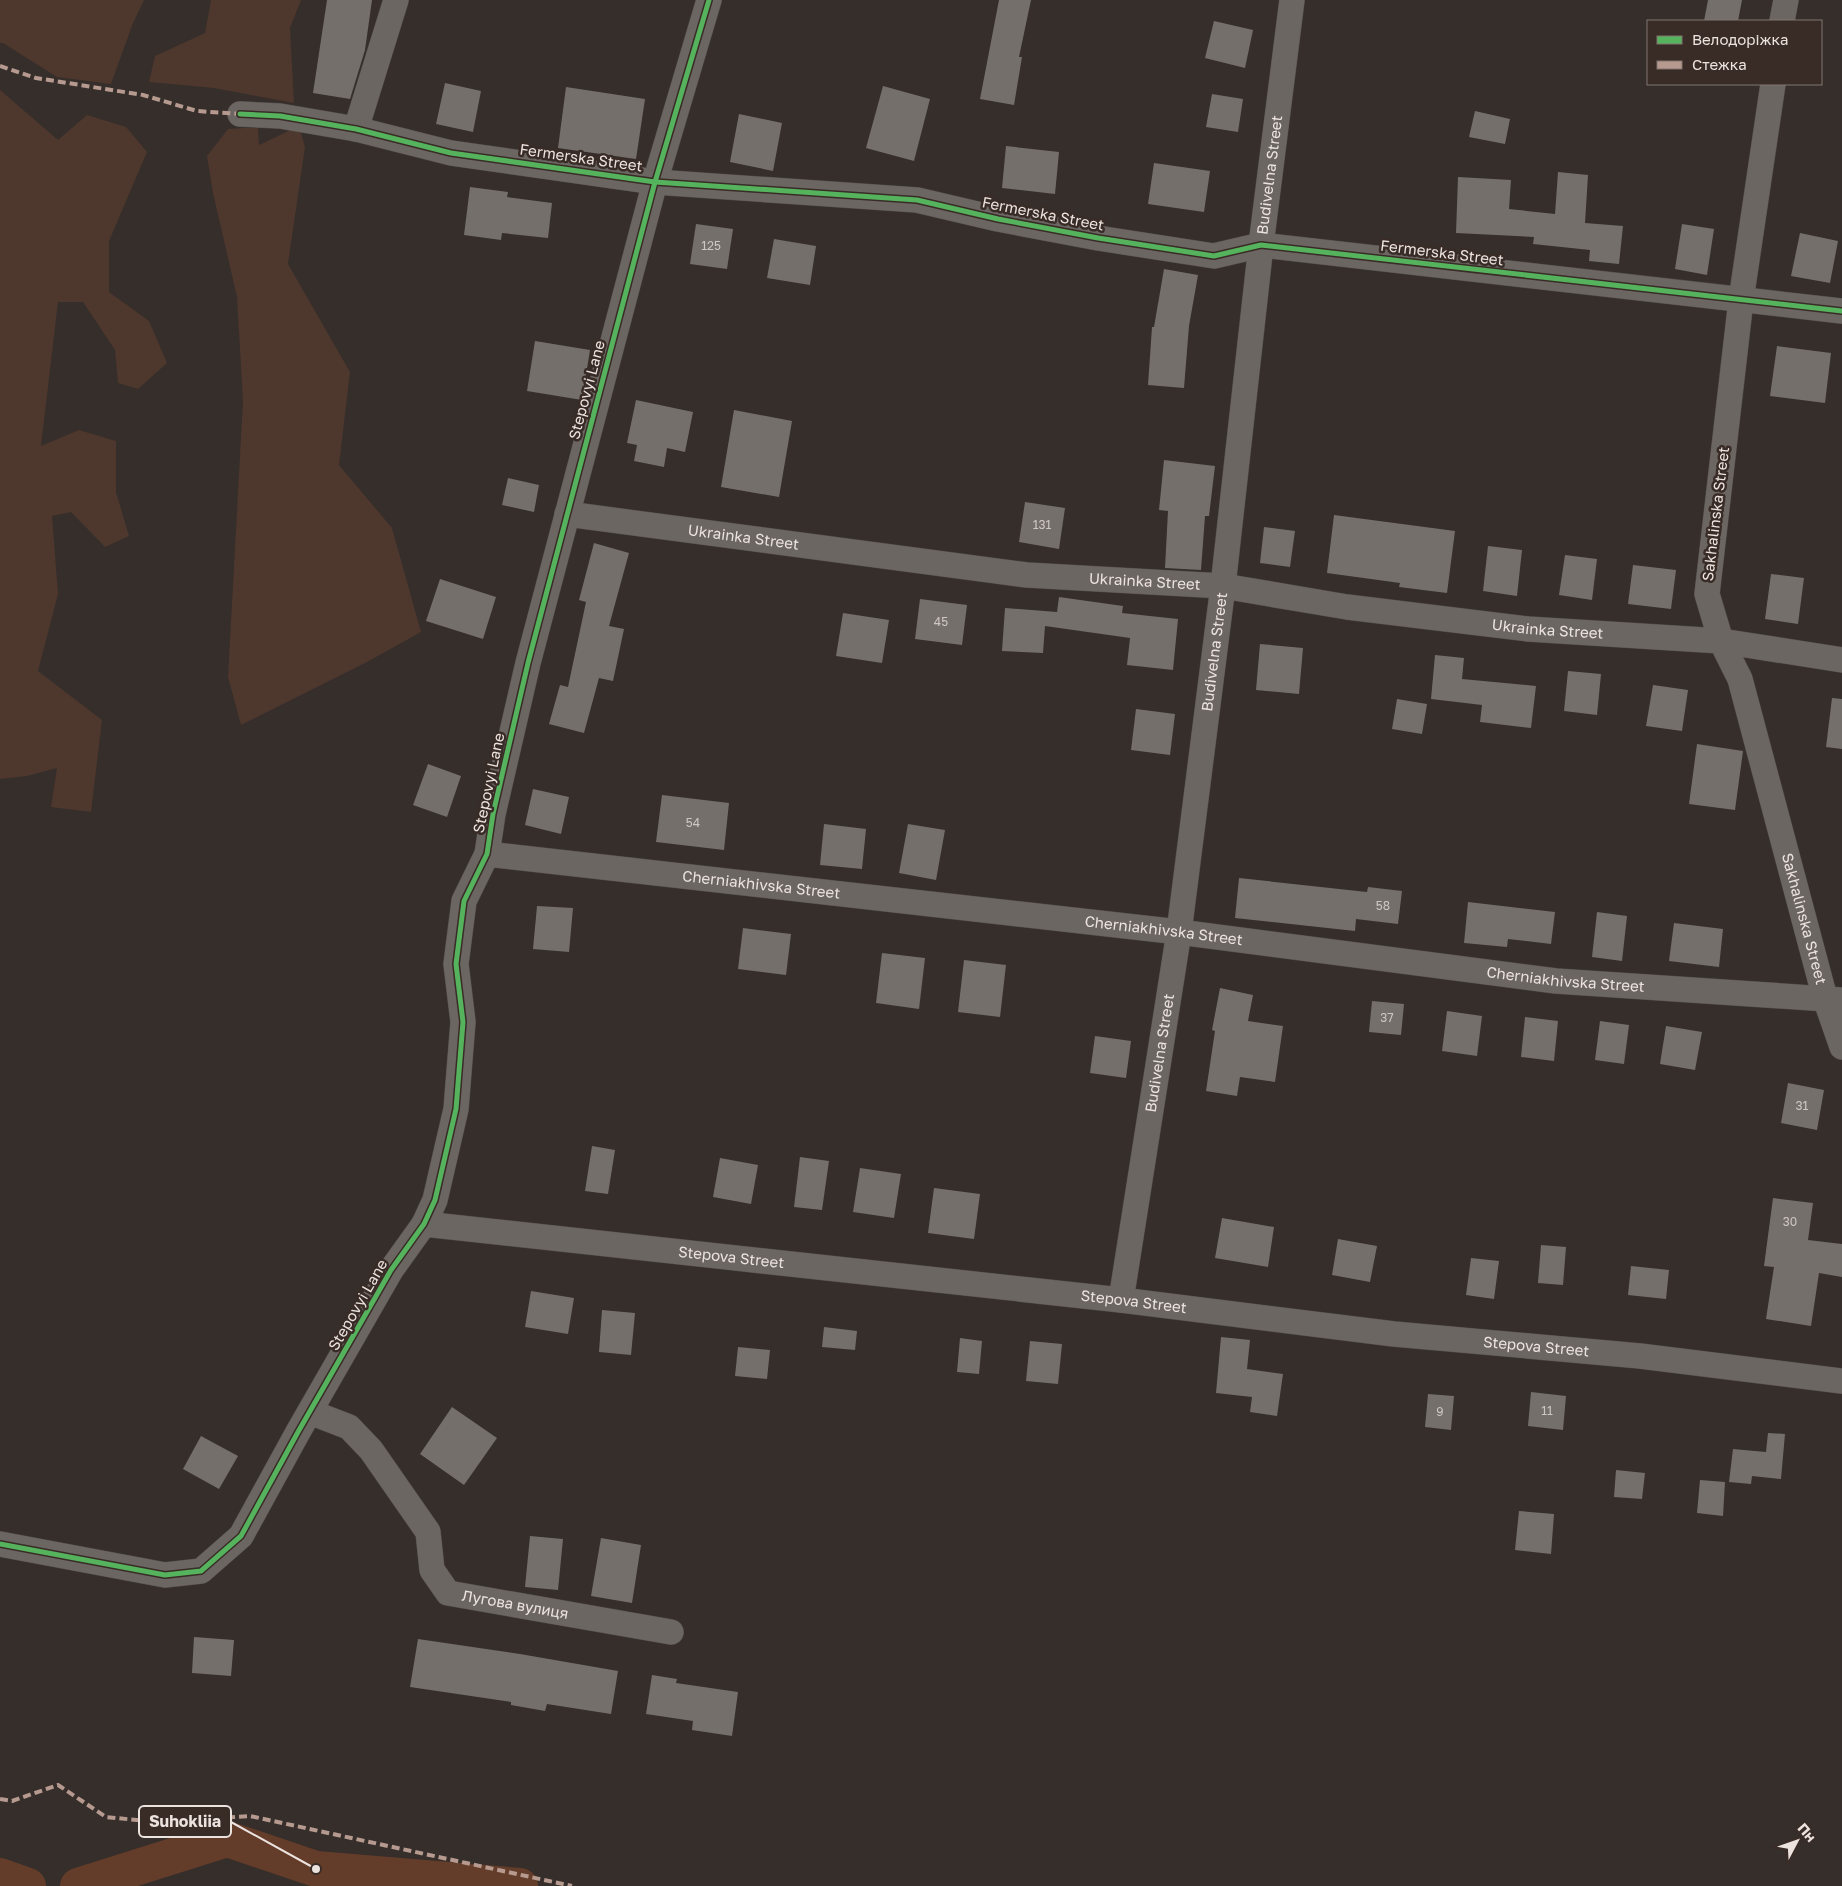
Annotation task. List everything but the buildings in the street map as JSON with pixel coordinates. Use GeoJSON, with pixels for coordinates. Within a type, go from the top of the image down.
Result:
{"type":"FeatureCollection","features":[{"type":"Feature","properties":{"kind":"street"},"geometry":{"type":"LineString","coordinates":[[356,129],[396,0]]}},
{"type":"Feature","properties":{"kind":"street","name":"Stepovyi Lane"},"geometry":{"type":"LineString","coordinates":[[0,1544],[165,1575],[201,1571],[241,1536],[391,1270],[424,1224],[435,1200],[456,1109],[463,1022],[456,964],[464,901],[486,854],[493,814],[528,662],[655,182],[709,0]]}},
{"type":"Feature","properties":{"kind":"street","name":"Budivelna Street"},"geometry":{"type":"LineString","coordinates":[[1121,1300],[1179,932],[1223,586],[1261,244],[1292,0]]}},
{"type":"Feature","properties":{"kind":"street"},"geometry":{"type":"LineString","coordinates":[[1782,20],[1786,0]]}},
{"type":"Feature","properties":{"kind":"street","name":"Sakhalinska Street"},"geometry":{"type":"LineString","coordinates":[[1773,85],[1742,300],[1707,594],[1721,641],[1740,679],[1833,999],[1842,1048]]}},
{"type":"Feature","properties":{"kind":"street","name":"Fermerska Street"},"geometry":{"type":"LineString","coordinates":[[240,114],[280,116],[356,129],[451,153],[655,182],[917,200],[998,219],[1098,238],[1214,256],[1261,244],[1842,312]]}},
{"type":"Feature","properties":{"kind":"street","name":"Ukrainka Street"},"geometry":{"type":"LineString","coordinates":[[568,514],[1027,575],[1223,586],[1347,607],[1528,629],[1721,641],[1842,660]]}},
{"type":"Feature","properties":{"kind":"street","name":"Cherniakhivska Street"},"geometry":{"type":"LineString","coordinates":[[486,854],[1179,932],[1556,981],[1833,999]]}},
{"type":"Feature","properties":{"kind":"street","name":"Stepova Street"},"geometry":{"type":"LineString","coordinates":[[424,1224],[1121,1300],[1394,1334],[1640,1356],[1842,1381]]}},
{"type":"Feature","properties":{"kind":"street","name":"Лугова вулиця"},"geometry":{"type":"LineString","coordinates":[[310,1412],[349,1427],[371,1450],[428,1532],[432,1570],[448,1593],[671,1632]]}},
{"type":"Feature","properties":{"kind":"shaded area"},"geometry":{"type":"Polygon","coordinates":[[[0,0],[144,0],[133,23],[111,84],[57,77],[3,43],[0,43],[0,0]]]}},
{"type":"Feature","properties":{"kind":"shaded area"},"geometry":{"type":"Polygon","coordinates":[[[211,0],[301,0],[290,28],[294,103],[214,88],[149,82],[155,56],[205,33],[211,0]]]}},
{"type":"Feature","properties":{"kind":"shaded area"},"geometry":{"type":"Polygon","coordinates":[[[0,90],[58,140],[87,115],[126,127],[147,152],[109,241],[109,292],[149,321],[167,363],[138,389],[118,383],[115,350],[83,302],[58,302],[41,446],[79,430],[116,441],[116,492],[129,536],[105,547],[71,512],[52,516],[58,594],[38,671],[102,720],[91,812],[51,807],[57,768],[27,776],[0,779],[0,90]]]}},
{"type":"Feature","properties":{"kind":"shaded area"},"geometry":{"type":"Polygon","coordinates":[[[299,126],[305,147],[288,264],[350,372],[339,465],[392,528],[421,632],[367,662],[241,725],[228,677],[243,401],[237,297],[213,193],[207,156],[228,129],[258,127],[259,145],[299,126]]]}},
{"type":"Feature","properties":{"kind":"waterway"},"geometry":{"type":"LineString","coordinates":[[78,1886],[227,1839],[316,1869],[520,1886]]}},
{"type":"Feature","properties":{"kind":"waterway"},"geometry":{"type":"LineString","coordinates":[[0,1876],[28,1886]]}},
{"type":"Feature","properties":{"kind":"marked path"},"geometry":{"type":"LineString","coordinates":[[0,66],[36,78],[143,95],[197,111],[240,114]]}},
{"type":"Feature","properties":{"kind":"marked path"},"geometry":{"type":"LineString","coordinates":[[0,1799],[12,1801],[58,1785],[106,1817],[156,1822],[250,1816],[572,1886]]}},
{"type":"Feature","properties":{"kind":"cycle path"},"geometry":{"type":"LineString","coordinates":[[0,1544],[165,1575],[201,1571],[241,1536],[391,1270],[424,1224],[435,1200],[456,1109],[463,1022],[456,964],[464,901],[487,854],[493,814],[528,663],[655,182],[709,0]]}},
{"type":"Feature","properties":{"kind":"cycle path"},"geometry":{"type":"LineString","coordinates":[[240,114],[280,116],[356,129],[451,153],[655,182],[917,200],[998,219],[1098,238],[1214,256],[1261,245],[1842,311]]}},
{"type":"Feature","properties":{"kind":"place","name":"Suhokliia"},"geometry":{"type":"Point","coordinates":[316,1869]}}]}
